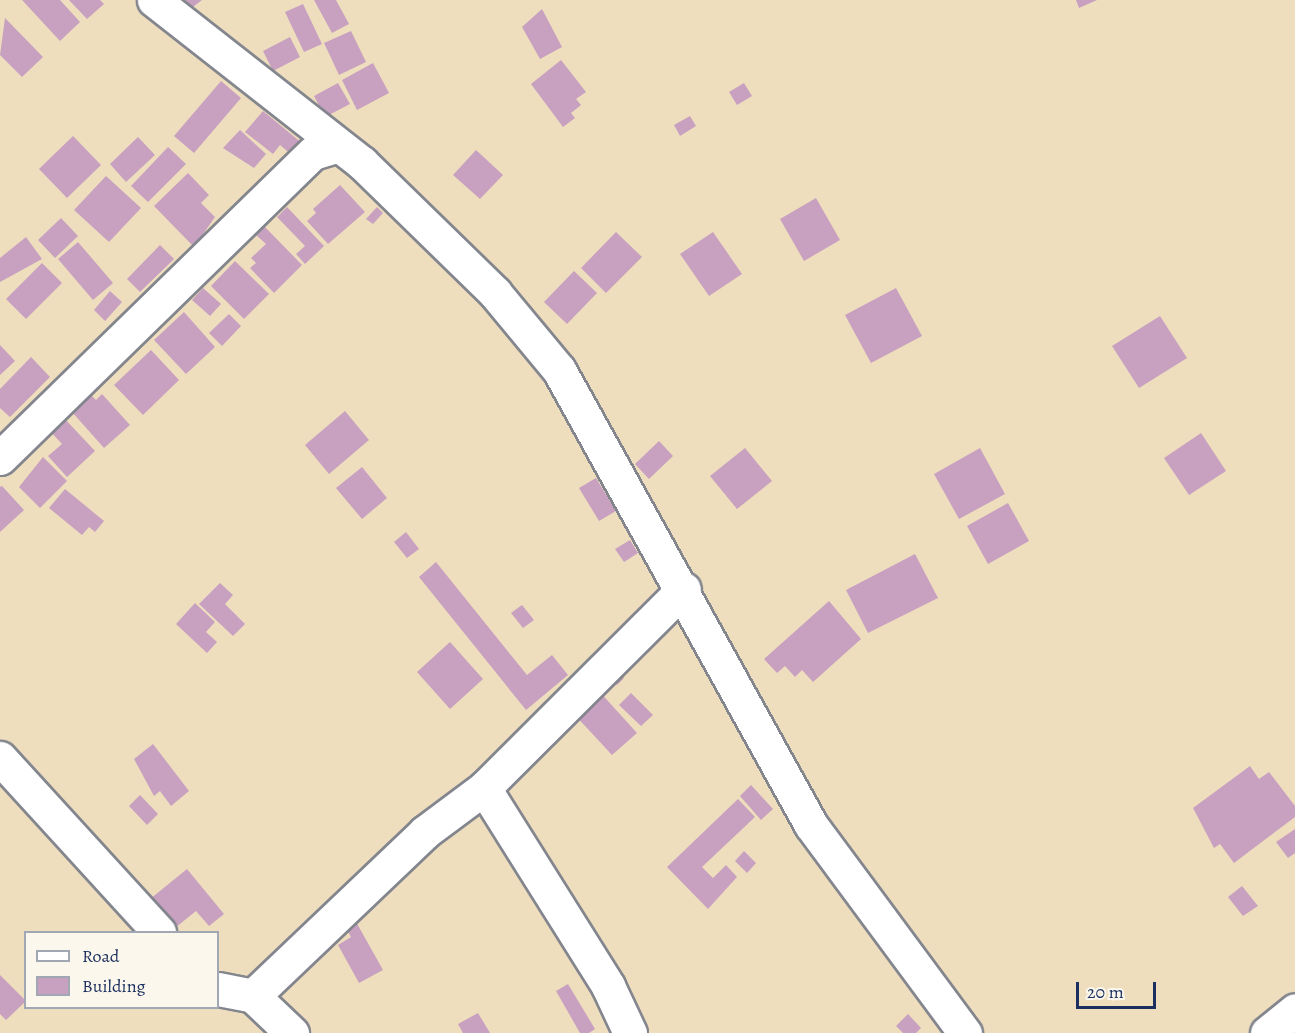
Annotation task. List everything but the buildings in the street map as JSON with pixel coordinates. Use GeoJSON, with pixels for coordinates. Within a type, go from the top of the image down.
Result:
{"type":"FeatureCollection","features":[{"type":"Feature","properties":{"kind":"street"},"geometry":{"type":"LineString","coordinates":[[154,0],[336,146],[362,163],[495,293],[559,370],[684,589],[811,825],[965,1033]]}},
{"type":"Feature","properties":{"kind":"street"},"geometry":{"type":"LineString","coordinates":[[0,458],[313,153],[336,146]]}},
{"type":"Feature","properties":{"kind":"street"},"geometry":{"type":"LineString","coordinates":[[253,996],[425,832],[484,788],[684,589]]}},
{"type":"Feature","properties":{"kind":"street"},"geometry":{"type":"LineString","coordinates":[[0,758],[157,931]]}},
{"type":"Feature","properties":{"kind":"street"},"geometry":{"type":"LineString","coordinates":[[484,788],[608,986],[630,1033]]}},
{"type":"Feature","properties":{"kind":"street"},"geometry":{"type":"LineString","coordinates":[[219,989],[253,996],[292,1033]]}},
{"type":"Feature","properties":{"kind":"street"},"geometry":{"type":"LineString","coordinates":[[1267,1033],[1295,1010]]}}]}
